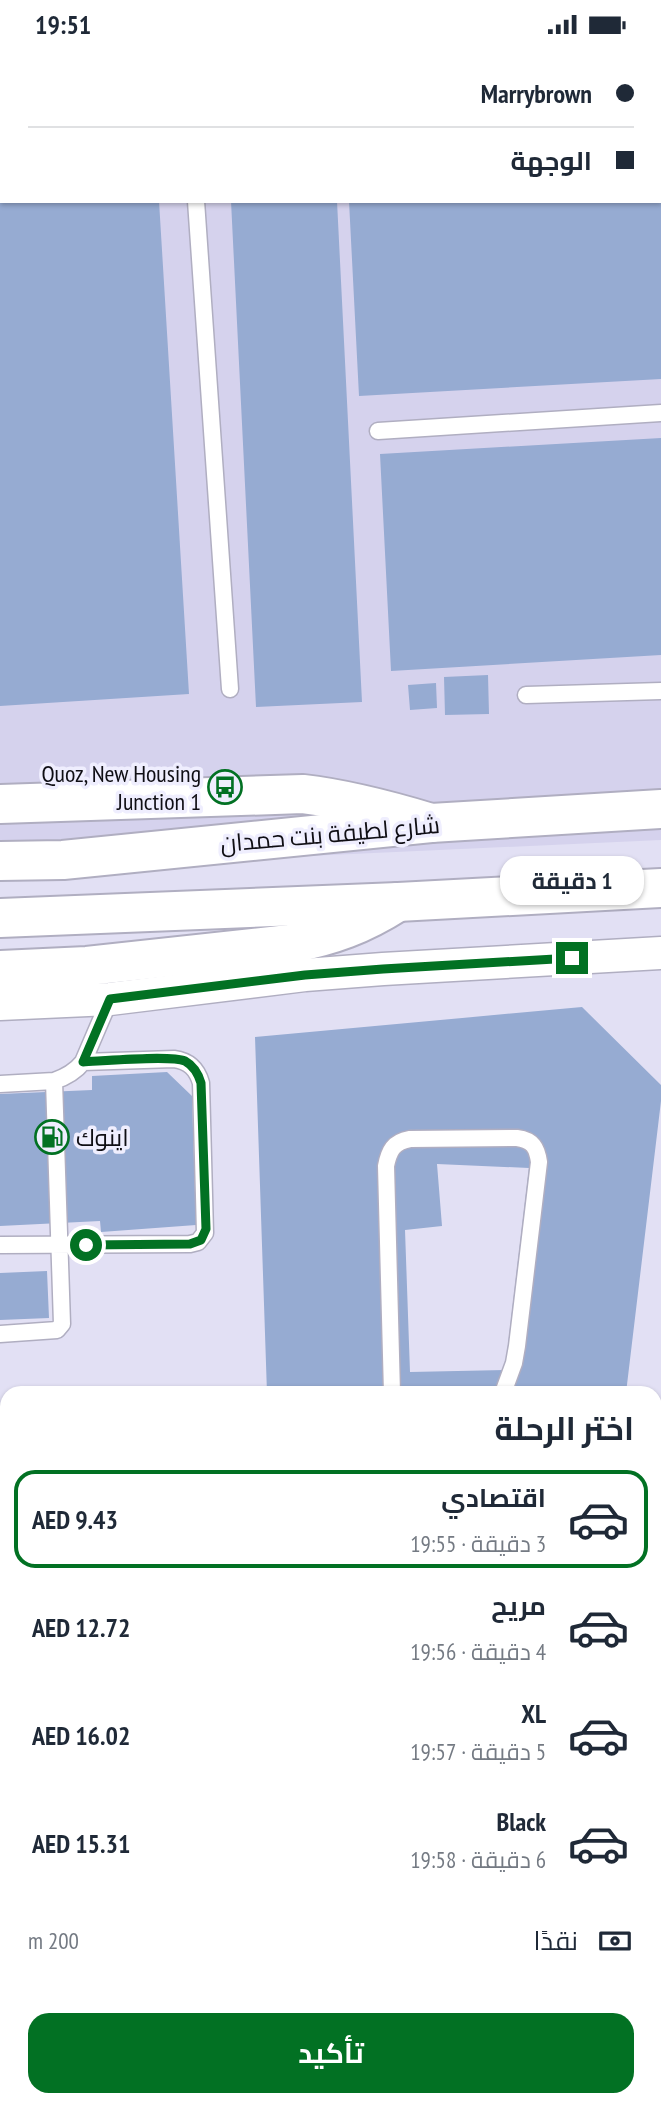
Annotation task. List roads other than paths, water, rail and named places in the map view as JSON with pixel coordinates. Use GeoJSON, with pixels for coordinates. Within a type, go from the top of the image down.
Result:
{"type":"FeatureCollection","features":[{"type":"Feature","properties":{"kind":"main road"},"geometry":{"type":"LineString","coordinates":[[0,804],[303,795],[336,798],[431,823]]}},
{"type":"Feature","properties":{"kind":"main road","name":"شارع لطيفة بنت حمدان"},"geometry":{"type":"LineString","coordinates":[[0,861],[63,859],[431,823],[661,809]]}},
{"type":"Feature","properties":{"kind":"main road"},"geometry":{"type":"LineString","coordinates":[[0,918],[661,888]]}},
{"type":"Feature","properties":{"kind":"main road"},"geometry":{"type":"LineString","coordinates":[[0,970],[100,965],[290,944],[347,930],[398,902]]}},
{"type":"Feature","properties":{"kind":"street"},"geometry":{"type":"LineString","coordinates":[[0,1004],[110,999],[331,973],[658,956]]}},
{"type":"Feature","properties":{"kind":"lane"},"geometry":{"type":"LineString","coordinates":[[196,203],[230,689]]}},
{"type":"Feature","properties":{"kind":"lane"},"geometry":{"type":"LineString","coordinates":[[378,431],[661,413]]}},
{"type":"Feature","properties":{"kind":"lane"},"geometry":{"type":"LineString","coordinates":[[526,695],[661,691]]}},
{"type":"Feature","properties":{"kind":"lane"},"geometry":{"type":"LineString","coordinates":[[0,1084],[54,1081],[70,1074],[83,1062],[110,999]]}},
{"type":"Feature","properties":{"kind":"lane"},"geometry":{"type":"LineString","coordinates":[[0,1245],[190,1244],[201,1240],[206,1229],[201,1083],[195,1069],[182,1060],[174,1059],[83,1062]]}},
{"type":"Feature","properties":{"kind":"lane"},"geometry":{"type":"LineString","coordinates":[[0,1334],[54,1331],[62,1327],[54,1081]]}},
{"type":"Feature","properties":{"kind":"lane"},"geometry":{"type":"LineString","coordinates":[[392,1386],[386,1166],[388,1155],[393,1146],[410,1139],[517,1138],[530,1141],[535,1146],[539,1163],[517,1346],[506,1386]]}},
{"type":"Feature","properties":{"kind":"place","name":"Quoz, New Housing Junction 1"},"geometry":{"type":"Point","coordinates":[225,787]}},
{"type":"Feature","properties":{"kind":"place","name":"اينوك"},"geometry":{"type":"Point","coordinates":[52,1137]}}]}
